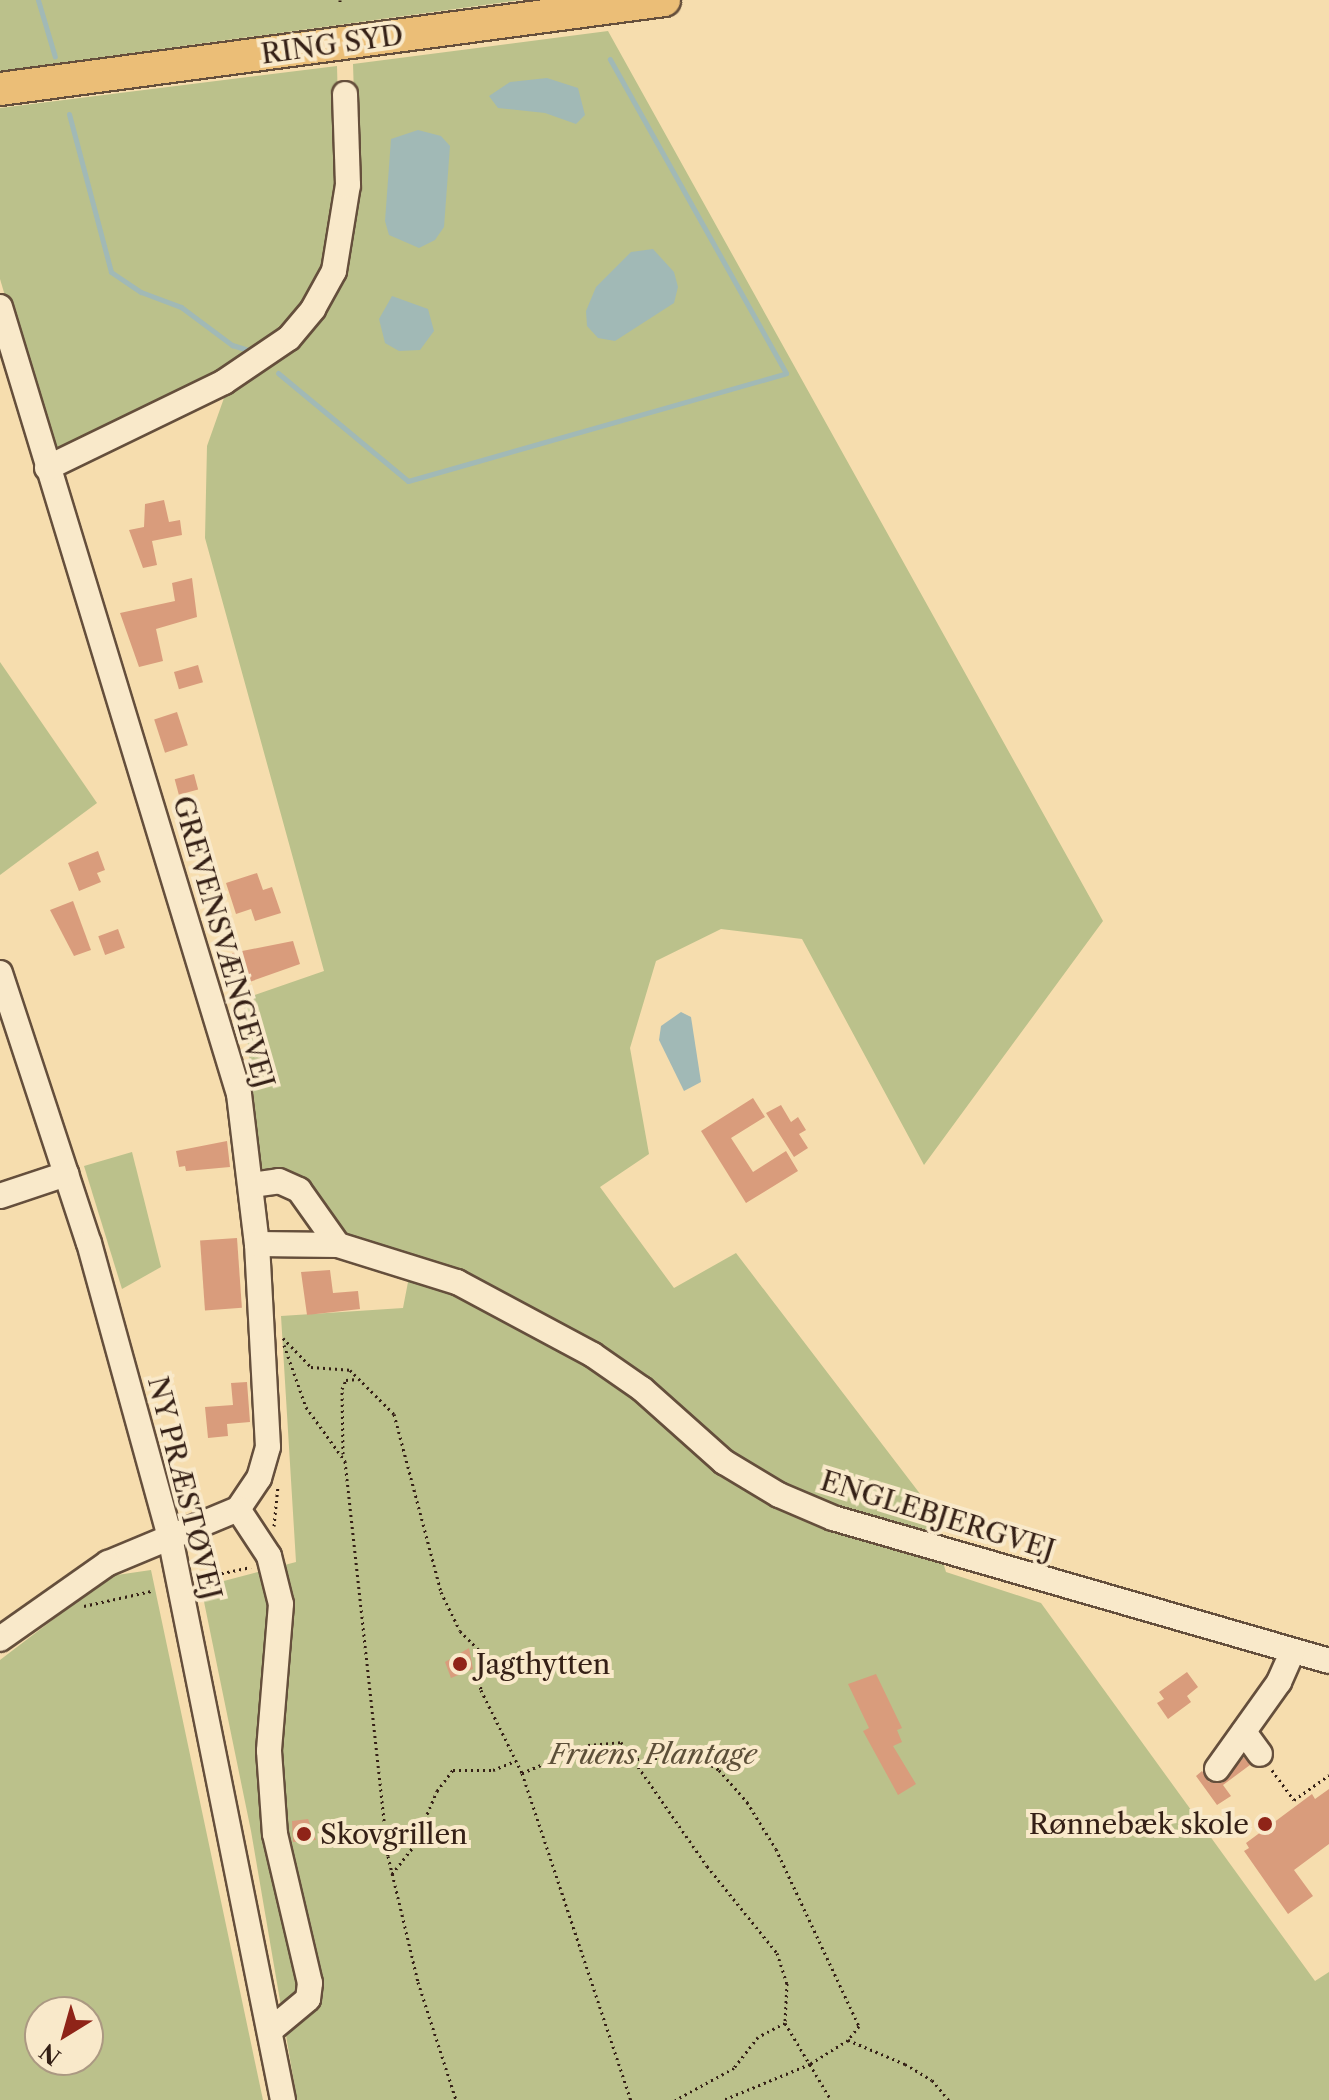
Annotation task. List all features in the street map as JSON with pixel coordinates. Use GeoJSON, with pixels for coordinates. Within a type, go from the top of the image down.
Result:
{"type":"FeatureCollection","features":[{"type":"Feature","properties":{"kind":"main road","name":"RING SYD"},"geometry":{"type":"LineString","coordinates":[[0,89],[664,0]]}},
{"type":"Feature","properties":{"kind":"street"},"geometry":{"type":"LineString","coordinates":[[47,468],[224,382],[289,338],[313,309],[334,271],[348,185],[345,94]]}},
{"type":"Feature","properties":{"kind":"street","name":"GREVENSVÆNGEVEJ"},"geometry":{"type":"LineString","coordinates":[[0,307],[47,468],[216,1005],[239,1094],[257,1244],[268,1447],[259,1478],[238,1509]]}},
{"type":"Feature","properties":{"kind":"street","name":"NY PRÆSTØVEJ"},"geometry":{"type":"LineString","coordinates":[[0,973],[66,1174],[170,1537],[272,2029],[283,2100]]}},
{"type":"Feature","properties":{"kind":"street"},"geometry":{"type":"LineString","coordinates":[[0,1196],[66,1174]]}},
{"type":"Feature","properties":{"kind":"street"},"geometry":{"type":"LineString","coordinates":[[252,1185],[279,1181],[299,1190],[338,1245]]}},
{"type":"Feature","properties":{"kind":"street","name":"ENGLEBJERGVEJ"},"geometry":{"type":"LineString","coordinates":[[257,1244],[338,1245],[457,1282],[593,1355],[642,1389],[724,1462],[779,1495],[833,1518],[1329,1661]]}},
{"type":"Feature","properties":{"kind":"street"},"geometry":{"type":"LineString","coordinates":[[2,1632],[108,1563],[238,1509]]}},
{"type":"Feature","properties":{"kind":"street","name":"NY PRÆSTØVEJ"},"geometry":{"type":"LineString","coordinates":[[238,1509],[269,1556],[281,1604],[269,1751],[275,1834],[310,1983],[308,1999],[272,2029]]}},
{"type":"Feature","properties":{"kind":"street"},"geometry":{"type":"LineString","coordinates":[[1217,1769],[1279,1682],[1293,1651]]}},
{"type":"Feature","properties":{"kind":"street"},"geometry":{"type":"LineString","coordinates":[[1244,1732],[1260,1754]]}},
{"type":"Feature","properties":{"kind":"path"},"geometry":{"type":"LineString","coordinates":[[343,1454],[306,1407],[288,1351],[274,1328],[311,1367],[350,1370],[394,1414],[403,1434],[441,1592],[460,1631],[480,1651],[477,1675],[522,1773],[631,2100]]}},
{"type":"Feature","properties":{"kind":"path"},"geometry":{"type":"LineString","coordinates":[[358,1379],[346,1380],[342,1389],[343,1454],[392,1874],[418,1982],[456,2100]]}},
{"type":"Feature","properties":{"kind":"path"},"geometry":{"type":"LineString","coordinates":[[54,1597],[68,1606],[84,1606],[151,1591]]}},
{"type":"Feature","properties":{"kind":"path"},"geometry":{"type":"LineString","coordinates":[[522,1773],[610,1739],[621,1742],[636,1759],[707,1866],[777,1953],[787,1983],[785,2023],[831,2100]]}},
{"type":"Feature","properties":{"kind":"path"},"geometry":{"type":"LineString","coordinates":[[1260,1754],[1294,1800],[1329,1775]]}},
{"type":"Feature","properties":{"kind":"path"},"geometry":{"type":"LineString","coordinates":[[636,1759],[696,1756],[719,1770],[747,1802],[776,1849],[859,2026],[848,2040],[810,2064],[723,2100]]}},
{"type":"Feature","properties":{"kind":"path"},"geometry":{"type":"LineString","coordinates":[[392,1874],[413,1847],[437,1791],[453,1770],[493,1770],[515,1761]]}},
{"type":"Feature","properties":{"kind":"path"},"geometry":{"type":"LineString","coordinates":[[675,2100],[734,2068],[758,2037],[785,2023]]}},
{"type":"Feature","properties":{"kind":"path"},"geometry":{"type":"LineString","coordinates":[[848,2040],[905,2064],[932,2080],[949,2100]]}},
{"type":"Feature","properties":{"kind":"green space"},"geometry":{"type":"Polygon","coordinates":[[[0,0],[521,0],[0,71],[0,0]]]}},
{"type":"Feature","properties":{"kind":"green space","name":"Fruens Plantage"},"geometry":{"type":"Polygon","coordinates":[[[608,31],[1103,921],[924,1165],[802,939],[721,929],[656,961],[630,1048],[649,1154],[600,1187],[674,1288],[736,1253],[924,1499],[946,1572],[1041,1603],[1315,1981],[1329,1972],[1329,2100],[297,2100],[251,1831],[201,1587],[296,1562],[281,1316],[403,1308],[408,1282],[463,1276],[344,1240],[262,1177],[243,999],[324,971],[205,538],[207,446],[224,398],[295,348],[357,191],[353,64],[608,31]]]}},
{"type":"Feature","properties":{"kind":"green space"},"geometry":{"type":"Polygon","coordinates":[[[337,66],[340,183],[327,271],[283,331],[227,370],[53,456],[0,279],[0,108],[337,66]]]}},
{"type":"Feature","properties":{"kind":"green space"},"geometry":{"type":"Polygon","coordinates":[[[0,662],[97,803],[0,875],[0,662]]]}},
{"type":"Feature","properties":{"kind":"green space"},"geometry":{"type":"Polygon","coordinates":[[[132,1152],[161,1267],[122,1289],[84,1166],[132,1152]]]}},
{"type":"Feature","properties":{"kind":"green space"},"geometry":{"type":"Polygon","coordinates":[[[151,1570],[263,2100],[0,2100],[0,1660],[110,1576],[151,1570]]]}},
{"type":"Feature","properties":{"kind":"water"},"geometry":{"type":"Polygon","coordinates":[[[547,78],[578,88],[585,115],[576,124],[545,113],[498,108],[489,96],[510,82],[547,78]]]}},
{"type":"Feature","properties":{"kind":"water"},"geometry":{"type":"Polygon","coordinates":[[[418,130],[441,136],[450,146],[444,227],[435,240],[419,248],[389,235],[385,221],[391,139],[418,130]]]}},
{"type":"Feature","properties":{"kind":"water"},"geometry":{"type":"Polygon","coordinates":[[[653,249],[674,272],[678,287],[674,303],[615,341],[598,338],[587,326],[586,311],[596,287],[631,252],[653,249]]]}},
{"type":"Feature","properties":{"kind":"water"},"geometry":{"type":"Polygon","coordinates":[[[392,296],[428,309],[434,331],[420,350],[399,351],[385,343],[379,319],[392,296]]]}},
{"type":"Feature","properties":{"kind":"water"},"geometry":{"type":"Polygon","coordinates":[[[681,1012],[691,1017],[701,1082],[684,1091],[659,1040],[661,1026],[681,1012]]]}},
{"type":"Feature","properties":{"kind":"building"},"geometry":{"type":"Polygon","coordinates":[[[164,500],[169,522],[180,520],[182,535],[152,541],[157,565],[143,568],[129,530],[144,527],[145,504],[164,500]]]}},
{"type":"Feature","properties":{"kind":"building"},"geometry":{"type":"Polygon","coordinates":[[[192,578],[197,617],[156,629],[163,661],[139,667],[120,613],[175,601],[172,583],[192,578]]]}},
{"type":"Feature","properties":{"kind":"building"},"geometry":{"type":"Polygon","coordinates":[[[198,665],[203,682],[179,689],[174,672],[198,665]]]}},
{"type":"Feature","properties":{"kind":"building"},"geometry":{"type":"Polygon","coordinates":[[[177,712],[188,745],[165,753],[154,719],[177,712]]]}},
{"type":"Feature","properties":{"kind":"building"},"geometry":{"type":"Polygon","coordinates":[[[194,774],[198,789],[179,795],[175,779],[194,774]]]}},
{"type":"Feature","properties":{"kind":"building"},"geometry":{"type":"Polygon","coordinates":[[[98,851],[105,870],[97,873],[101,882],[79,891],[68,863],[98,851]]]}},
{"type":"Feature","properties":{"kind":"building"},"geometry":{"type":"Polygon","coordinates":[[[257,873],[263,890],[272,887],[281,913],[255,921],[251,909],[236,914],[226,883],[257,873]]]}},
{"type":"Feature","properties":{"kind":"building"},"geometry":{"type":"Polygon","coordinates":[[[73,901],[91,950],[74,956],[50,910],[73,901]]]}},
{"type":"Feature","properties":{"kind":"building"},"geometry":{"type":"Polygon","coordinates":[[[118,929],[125,948],[105,955],[98,936],[118,929]]]}},
{"type":"Feature","properties":{"kind":"building"},"geometry":{"type":"Polygon","coordinates":[[[293,941],[300,964],[241,985],[232,953],[293,941]]]}},
{"type":"Feature","properties":{"kind":"building"},"geometry":{"type":"Polygon","coordinates":[[[753,1098],[765,1117],[731,1138],[753,1172],[786,1151],[798,1171],[746,1203],[701,1131],[753,1098]]]}},
{"type":"Feature","properties":{"kind":"building"},"geometry":{"type":"Polygon","coordinates":[[[781,1105],[791,1122],[798,1117],[806,1130],[799,1134],[808,1148],[794,1157],[766,1113],[781,1105]]]}},
{"type":"Feature","properties":{"kind":"building"},"geometry":{"type":"Polygon","coordinates":[[[227,1141],[230,1167],[186,1171],[185,1166],[179,1167],[176,1151],[227,1141]]]}},
{"type":"Feature","properties":{"kind":"building"},"geometry":{"type":"Polygon","coordinates":[[[237,1238],[242,1308],[205,1310],[200,1241],[237,1238]]]}},
{"type":"Feature","properties":{"kind":"building"},"geometry":{"type":"Polygon","coordinates":[[[330,1270],[333,1293],[358,1291],[360,1309],[307,1315],[301,1272],[330,1270]]]}},
{"type":"Feature","properties":{"kind":"building"},"geometry":{"type":"Polygon","coordinates":[[[247,1382],[250,1422],[227,1424],[228,1436],[208,1438],[205,1407],[233,1405],[231,1383],[247,1382]]]}},
{"type":"Feature","properties":{"kind":"building","name":"Jagthytten"},"geometry":{"type":"Polygon","coordinates":[[[469,1648],[473,1669],[451,1678],[445,1662],[469,1648]]]}},
{"type":"Feature","properties":{"kind":"building"},"geometry":{"type":"Polygon","coordinates":[[[1187,1672],[1198,1687],[1187,1696],[1191,1702],[1168,1719],[1157,1703],[1164,1699],[1159,1692],[1187,1672]]]}},
{"type":"Feature","properties":{"kind":"building"},"geometry":{"type":"Polygon","coordinates":[[[876,1674],[902,1728],[897,1730],[902,1742],[893,1746],[916,1784],[898,1795],[863,1731],[869,1728],[848,1684],[876,1674]]]}},
{"type":"Feature","properties":{"kind":"building"},"geometry":{"type":"Polygon","coordinates":[[[1244,1757],[1250,1765],[1223,1785],[1231,1796],[1217,1805],[1196,1776],[1202,1771],[1209,1782],[1222,1783],[1244,1757]]]}},
{"type":"Feature","properties":{"kind":"building"},"geometry":{"type":"Polygon","coordinates":[[[1329,1789],[1329,1844],[1294,1870],[1313,1896],[1288,1914],[1244,1851],[1249,1848],[1246,1843],[1312,1794],[1315,1799],[1329,1789]]]}},
{"type":"Feature","properties":{"kind":"building","name":"Skovgrillen"},"geometry":{"type":"Polygon","coordinates":[[[308,1819],[316,1840],[293,1842],[292,1821],[308,1819]]]}},
{"type":"Feature","properties":{"kind":"waterway"},"geometry":{"type":"LineString","coordinates":[[38,0],[55,57]]}},
{"type":"Feature","properties":{"kind":"waterway"},"geometry":{"type":"LineString","coordinates":[[278,373],[408,481],[786,373],[610,59]]}},
{"type":"Feature","properties":{"kind":"waterway"},"geometry":{"type":"LineString","coordinates":[[69,114],[111,272],[141,292],[181,307],[232,345],[255,352]]}},
{"type":"Feature","properties":{"kind":"place","name":"Jagthytten"},"geometry":{"type":"Point","coordinates":[460,1664]}},
{"type":"Feature","properties":{"kind":"place","name":"Rønnebæk skole"},"geometry":{"type":"Point","coordinates":[1265,1824]}},
{"type":"Feature","properties":{"kind":"place","name":"Skovgrillen"},"geometry":{"type":"Point","coordinates":[304,1834]}}]}
